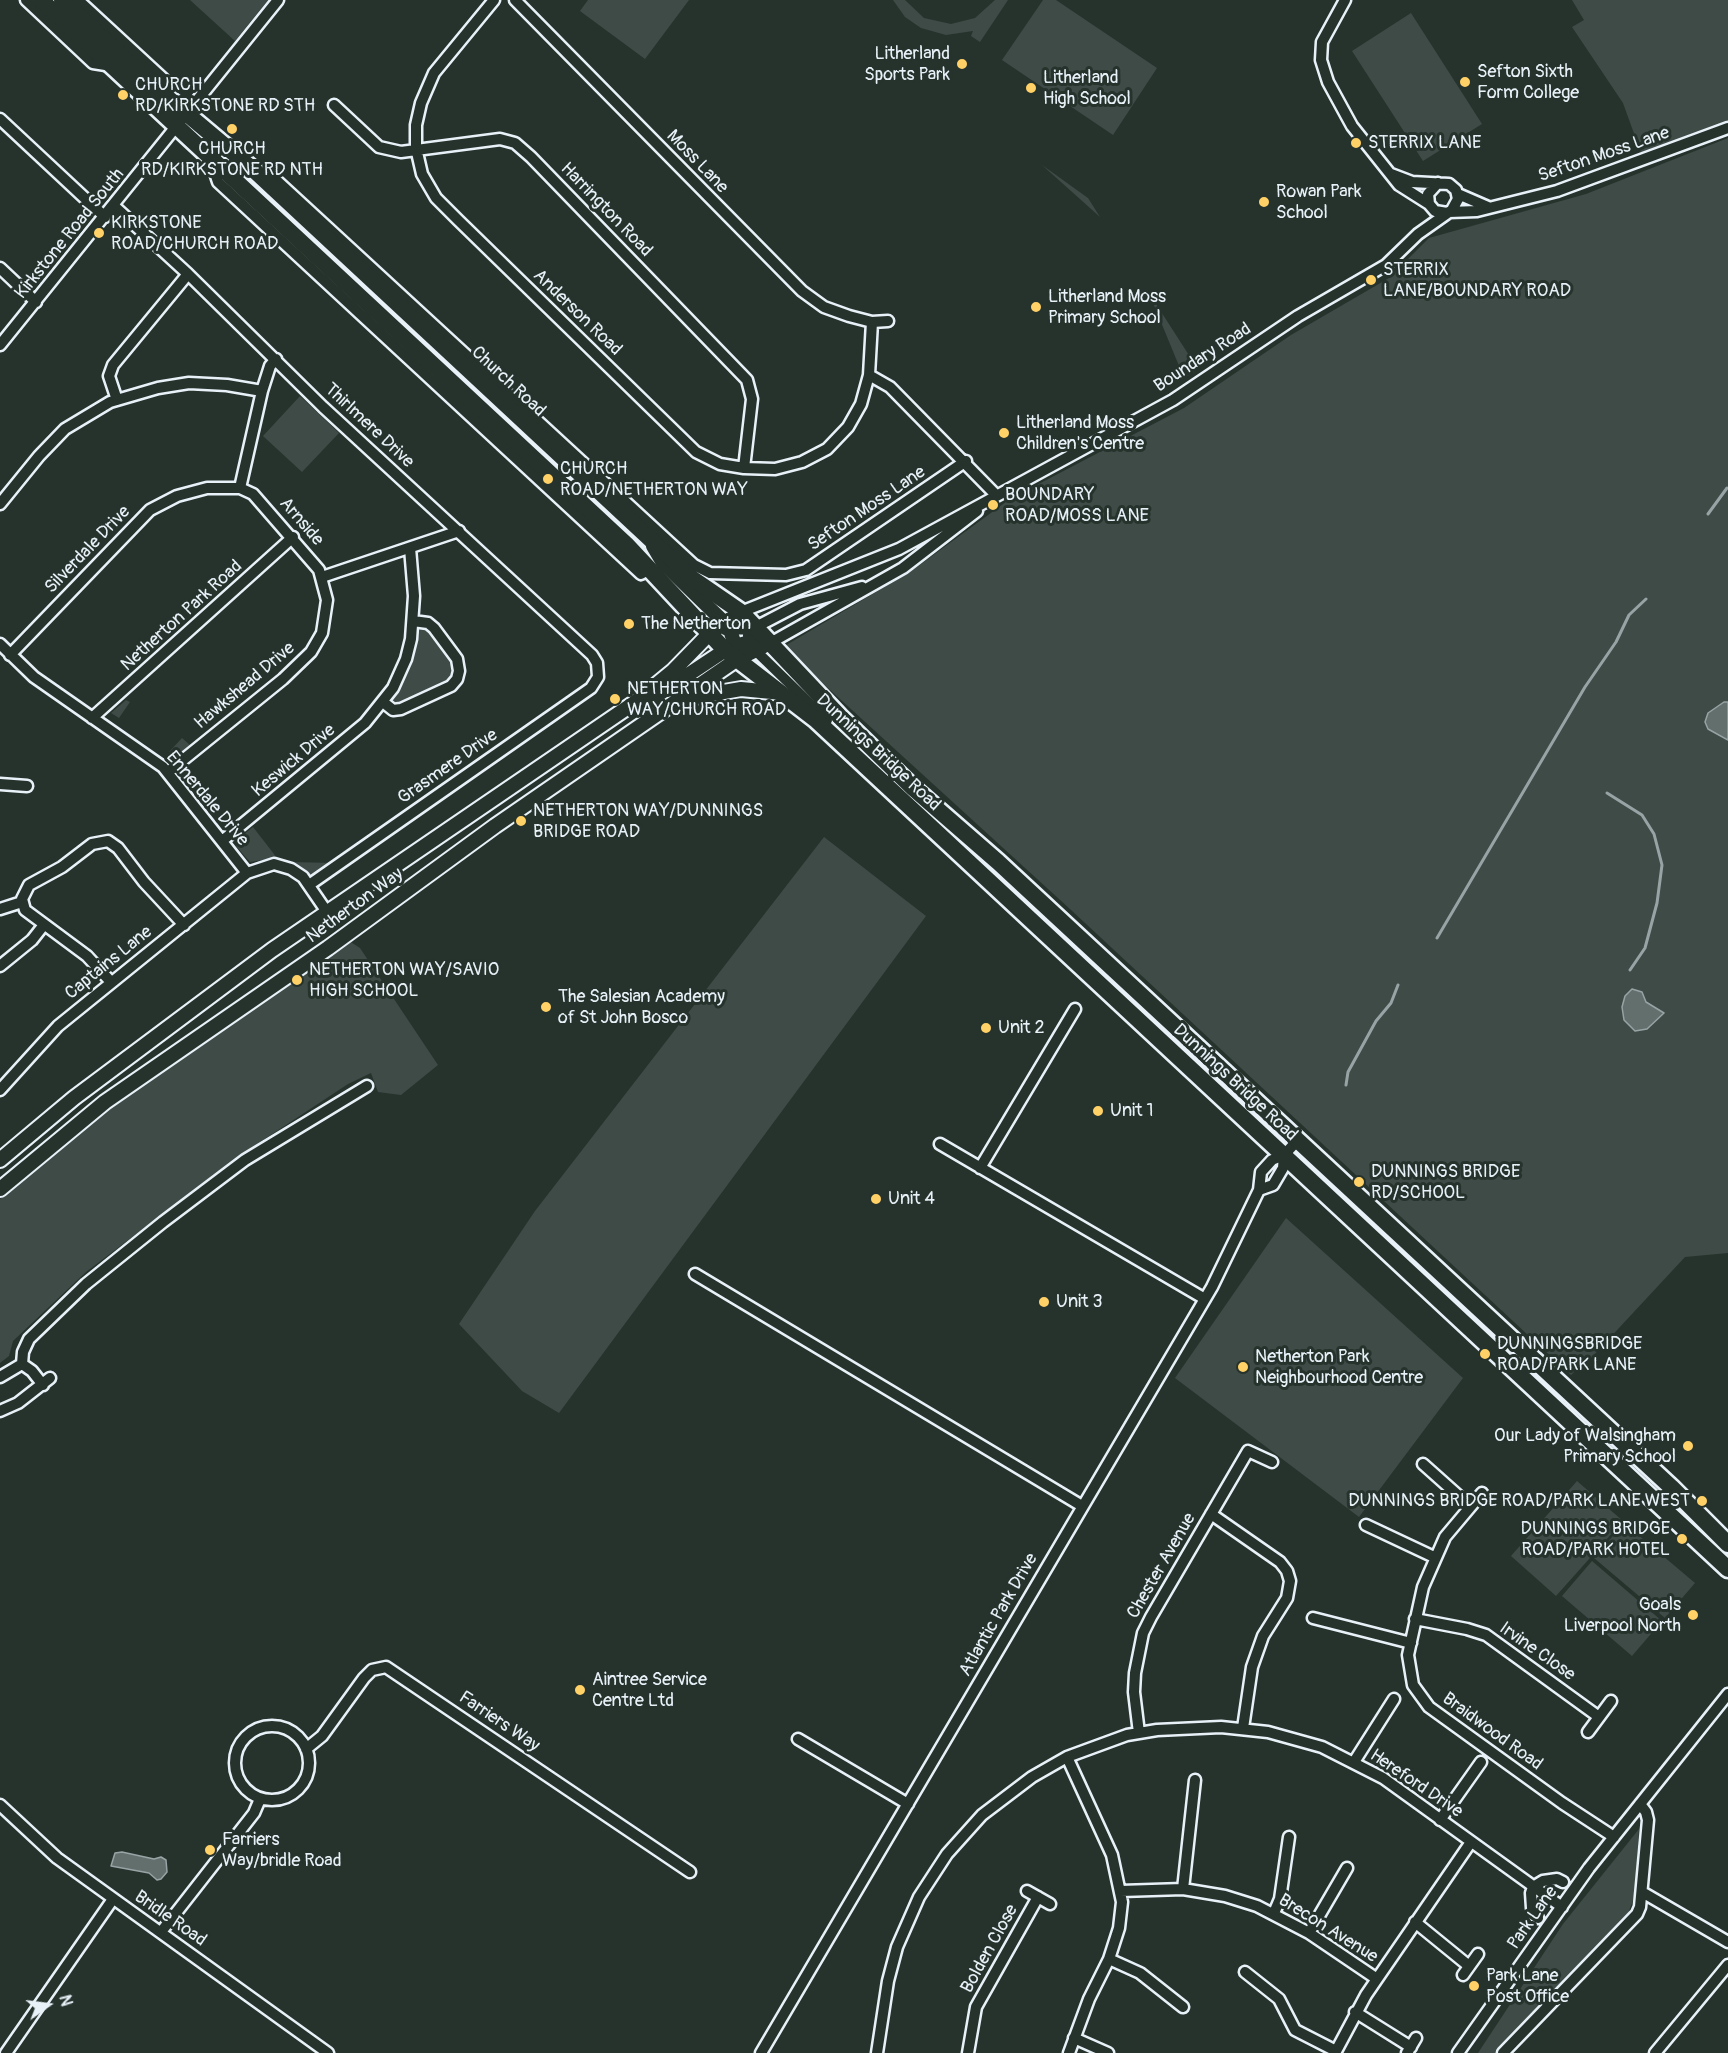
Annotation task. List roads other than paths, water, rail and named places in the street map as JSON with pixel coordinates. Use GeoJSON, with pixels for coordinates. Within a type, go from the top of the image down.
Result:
{"type":"FeatureCollection","features":[{"type":"Feature","properties":{"kind":"highway","name":"Church Road"},"geometry":{"type":"LineString","coordinates":[[41,0],[112,66],[182,120],[256,172],[750,630]]}},
{"type":"Feature","properties":{"kind":"highway","name":"Church Road"},"geometry":{"type":"LineString","coordinates":[[62,0],[92,20],[148,73],[209,156],[256,209],[626,544],[698,620],[720,629]]}},
{"type":"Feature","properties":{"kind":"highway","name":"Dunnings Bridge Road"},"geometry":{"type":"LineString","coordinates":[[720,629],[731,656],[816,720],[856,759],[1671,1487],[1728,1544]]}},
{"type":"Feature","properties":{"kind":"highway","name":"Dunnings Bridge Road"},"geometry":{"type":"LineString","coordinates":[[750,630],[773,646],[840,717],[913,788],[998,862],[1268,1114],[1290,1148],[1728,1569]]}},
{"type":"Feature","properties":{"kind":"main road"},"geometry":{"type":"LineString","coordinates":[[647,536],[663,563],[720,629]]}},
{"type":"Feature","properties":{"kind":"main road","name":"Netherton Way"},"geometry":{"type":"LineString","coordinates":[[0,1160],[74,1098],[152,1039],[327,912],[611,718],[674,671],[720,629],[750,630]]}},
{"type":"Feature","properties":{"kind":"main road"},"geometry":{"type":"LineString","coordinates":[[611,718],[649,703],[731,656],[750,630]]}},
{"type":"Feature","properties":{"kind":"main road","name":"Netherton Way"},"geometry":{"type":"LineString","coordinates":[[0,1189],[105,1102],[311,961],[495,826],[678,701],[731,656]]}},
{"type":"Feature","properties":{"kind":"main road"},"geometry":{"type":"LineString","coordinates":[[678,701],[727,690],[782,693]]}},
{"type":"Feature","properties":{"kind":"street","name":"Church Road"},"geometry":{"type":"LineString","coordinates":[[26,0],[93,63],[112,66]]}},
{"type":"Feature","properties":{"kind":"street","name":"Church Road"},"geometry":{"type":"LineString","coordinates":[[78,0],[92,20]]}},
{"type":"Feature","properties":{"kind":"street","name":"Kirkstone Road South"},"geometry":{"type":"LineString","coordinates":[[0,345],[278,0]]}},
{"type":"Feature","properties":{"kind":"street","name":"Anderson Road"},"geometry":{"type":"LineString","coordinates":[[494,0],[434,73],[421,104],[416,125],[416,148],[422,174],[436,198],[677,436],[696,452],[720,464],[744,468],[775,469],[793,465],[827,449],[848,427],[861,404],[869,375]]}},
{"type":"Feature","properties":{"kind":"street","name":"Moss Lane"},"geometry":{"type":"LineString","coordinates":[[515,0],[802,291],[824,307],[872,322],[888,321]]}},
{"type":"Feature","properties":{"kind":"street"},"geometry":{"type":"LineString","coordinates":[[1345,0],[1322,42],[1321,60],[1337,103],[1352,126],[1399,185],[1429,204],[1435,211],[1448,212],[1457,203],[1458,194]]}},
{"type":"Feature","properties":{"kind":"street","name":"Church Road"},"geometry":{"type":"LineString","coordinates":[[148,73],[169,84]]}},
{"type":"Feature","properties":{"kind":"street","name":"Harrington Road"},"geometry":{"type":"LineString","coordinates":[[334,105],[380,147],[401,152],[416,148],[500,139],[515,143],[531,157],[747,380],[752,399],[744,468]]}},
{"type":"Feature","properties":{"kind":"street"},"geometry":{"type":"LineString","coordinates":[[0,119],[105,217]]}},
{"type":"Feature","properties":{"kind":"street","name":"Sefton Moss Lane"},"geometry":{"type":"LineString","coordinates":[[1448,212],[1469,212],[1557,191],[1728,128]]}},
{"type":"Feature","properties":{"kind":"street","name":"Church Road"},"geometry":{"type":"LineString","coordinates":[[256,172],[276,180],[694,565],[710,573]]}},
{"type":"Feature","properties":{"kind":"street"},"geometry":{"type":"LineString","coordinates":[[1391,174],[1412,182],[1449,184],[1458,194],[1488,207]]}},
{"type":"Feature","properties":{"kind":"street"},"geometry":{"type":"LineString","coordinates":[[1429,204],[1430,189],[1438,183]]}},
{"type":"Feature","properties":{"kind":"street","name":"Boundary Road"},"geometry":{"type":"LineString","coordinates":[[1418,234],[1429,204]]}},
{"type":"Feature","properties":{"kind":"street","name":"Thirlmere Drive"},"geometry":{"type":"LineString","coordinates":[[114,206],[592,655],[598,671]]}},
{"type":"Feature","properties":{"kind":"street","name":"Boundary Road"},"geometry":{"type":"LineString","coordinates":[[750,630],[766,601],[898,549],[1180,395],[1298,316],[1386,265],[1418,234],[1448,212]]}},
{"type":"Feature","properties":{"kind":"street"},"geometry":{"type":"LineString","coordinates":[[0,268],[36,302]]}},
{"type":"Feature","properties":{"kind":"street"},"geometry":{"type":"LineString","coordinates":[[117,400],[109,376],[113,365],[188,274]]}},
{"type":"Feature","properties":{"kind":"street"},"geometry":{"type":"LineString","coordinates":[[872,322],[869,375],[890,387],[966,461],[996,495]]}},
{"type":"Feature","properties":{"kind":"street"},"geometry":{"type":"LineString","coordinates":[[240,488],[262,391],[270,366],[276,359]]}},
{"type":"Feature","properties":{"kind":"street"},"geometry":{"type":"LineString","coordinates":[[0,504],[39,456],[65,429],[88,413],[117,400],[158,388],[189,383],[262,391]]}},
{"type":"Feature","properties":{"kind":"street","name":"Sefton Moss Lane"},"geometry":{"type":"LineString","coordinates":[[710,573],[786,575],[806,570],[966,461]]}},
{"type":"Feature","properties":{"kind":"street","name":"Silverdale Drive"},"geometry":{"type":"LineString","coordinates":[[10,655],[150,510],[193,491],[221,487],[240,488]]}},
{"type":"Feature","properties":{"kind":"street","name":"Arnside"},"geometry":{"type":"LineString","coordinates":[[240,488],[260,500],[315,563],[322,577]]}},
{"type":"Feature","properties":{"kind":"street","name":"Boundary Road"},"geometry":{"type":"LineString","coordinates":[[773,646],[936,545],[996,495]]}},
{"type":"Feature","properties":{"kind":"street"},"geometry":{"type":"LineString","coordinates":[[322,577],[459,531]]}},
{"type":"Feature","properties":{"kind":"street","name":"Netherton Park Road"},"geometry":{"type":"LineString","coordinates":[[93,718],[293,537]]}},
{"type":"Feature","properties":{"kind":"street","name":"Keswick Drive"},"geometry":{"type":"LineString","coordinates":[[222,842],[365,723],[383,702],[406,659],[413,621],[413,561],[410,548]]}},
{"type":"Feature","properties":{"kind":"street","name":"Hawkshead Drive"},"geometry":{"type":"LineString","coordinates":[[168,772],[283,679],[311,651],[322,633],[327,612],[322,577]]}},
{"type":"Feature","properties":{"kind":"street"},"geometry":{"type":"LineString","coordinates":[[856,759],[839,732],[750,630],[800,603],[877,583]]}},
{"type":"Feature","properties":{"kind":"street"},"geometry":{"type":"LineString","coordinates":[[383,702],[393,710],[401,709],[451,686],[457,679],[459,670],[457,659],[434,628],[428,623],[413,621]]}},
{"type":"Feature","properties":{"kind":"street","name":"Ennerdale Drive"},"geometry":{"type":"LineString","coordinates":[[0,644],[34,677],[168,772],[247,873],[264,866],[282,866],[297,873],[309,885],[327,912]]}},
{"type":"Feature","properties":{"kind":"street","name":"Grasmere Drive"},"geometry":{"type":"LineString","coordinates":[[309,885],[591,688],[597,681],[598,671]]}},
{"type":"Feature","properties":{"kind":"street"},"geometry":{"type":"LineString","coordinates":[[0,784],[27,786]]}},
{"type":"Feature","properties":{"kind":"street"},"geometry":{"type":"LineString","coordinates":[[111,982],[87,956],[28,914],[22,902],[24,891],[29,885],[55,871],[92,844],[104,841],[118,848],[144,882],[184,925]]}},
{"type":"Feature","properties":{"kind":"street","name":"Captains Lane"},"geometry":{"type":"LineString","coordinates":[[0,1090],[57,1026],[247,873]]}},
{"type":"Feature","properties":{"kind":"street"},"geometry":{"type":"LineString","coordinates":[[0,909],[22,902]]}},
{"type":"Feature","properties":{"kind":"street"},"geometry":{"type":"LineString","coordinates":[[0,966],[32,940],[43,926]]}},
{"type":"Feature","properties":{"kind":"street"},"geometry":{"type":"LineString","coordinates":[[980,1168],[1075,1009]]}},
{"type":"Feature","properties":{"kind":"street"},"geometry":{"type":"LineString","coordinates":[[22,1364],[23,1352],[29,1339],[86,1284],[245,1160],[367,1086]]}},
{"type":"Feature","properties":{"kind":"street"},"geometry":{"type":"LineString","coordinates":[[940,1144],[1205,1299]]}},
{"type":"Feature","properties":{"kind":"street","name":"Atlantic Park Drive"},"geometry":{"type":"LineString","coordinates":[[1259,1190],[1273,1185],[1283,1168],[1290,1148]]}},
{"type":"Feature","properties":{"kind":"street","name":"Atlantic Park Drive"},"geometry":{"type":"LineString","coordinates":[[761,2053],[1205,1299],[1259,1190],[1261,1172],[1272,1160],[1290,1148]]}},
{"type":"Feature","properties":{"kind":"street"},"geometry":{"type":"LineString","coordinates":[[695,1275],[1082,1506]]}},
{"type":"Feature","properties":{"kind":"street"},"geometry":{"type":"LineString","coordinates":[[0,1377],[22,1364]]}},
{"type":"Feature","properties":{"kind":"street"},"geometry":{"type":"LineString","coordinates":[[0,1411],[18,1403],[47,1382],[22,1364]]}},
{"type":"Feature","properties":{"kind":"street","name":"Chester Avenue"},"geometry":{"type":"LineString","coordinates":[[1139,1733],[1134,1692],[1137,1656],[1143,1633],[1248,1451],[1272,1462]]}},
{"type":"Feature","properties":{"kind":"street"},"geometry":{"type":"LineString","coordinates":[[1423,1464],[1470,1506]]}},
{"type":"Feature","properties":{"kind":"street","name":"Braidwood Road"},"geometry":{"type":"LineString","coordinates":[[1482,1493],[1445,1538],[1434,1557],[1415,1620],[1411,1643],[1409,1671],[1413,1685],[1429,1707],[1614,1838]]}},
{"type":"Feature","properties":{"kind":"street"},"geometry":{"type":"LineString","coordinates":[[1211,1514],[1280,1562],[1287,1570],[1290,1581],[1287,1598],[1263,1636],[1252,1666],[1243,1728]]}},
{"type":"Feature","properties":{"kind":"street"},"geometry":{"type":"LineString","coordinates":[[1366,1525],[1434,1557]]}},
{"type":"Feature","properties":{"kind":"street"},"geometry":{"type":"LineString","coordinates":[[1313,1618],[1411,1643]]}},
{"type":"Feature","properties":{"kind":"street","name":"Irvine Close"},"geometry":{"type":"LineString","coordinates":[[1415,1620],[1467,1629],[1486,1635],[1599,1717]]}},
{"type":"Feature","properties":{"kind":"street","name":"Farriers Way"},"geometry":{"type":"LineString","coordinates":[[306,1749],[322,1736],[364,1677],[372,1670],[386,1667],[690,1872]]}},
{"type":"Feature","properties":{"kind":"street","name":"Park Lane"},"geometry":{"type":"LineString","coordinates":[[1458,2053],[1562,1907],[1728,1694]]}},
{"type":"Feature","properties":{"kind":"street"},"geometry":{"type":"LineString","coordinates":[[1354,1762],[1394,1699]]}},
{"type":"Feature","properties":{"kind":"street"},"geometry":{"type":"LineString","coordinates":[[1588,1732],[1611,1701]]}},
{"type":"Feature","properties":{"kind":"street"},"geometry":{"type":"LineString","coordinates":[[267,1726],[280,1727],[300,1740],[306,1749],[309,1764],[302,1786],[281,1800],[260,1799],[248,1792],[236,1774],[235,1756],[243,1740],[252,1731],[267,1726]]}},
{"type":"Feature","properties":{"kind":"street","name":"Hereford Drive"},"geometry":{"type":"LineString","coordinates":[[877,2053],[892,1964],[909,1916],[933,1873],[965,1833],[989,1809],[1032,1777],[1067,1757],[1105,1742],[1139,1733],[1191,1727],[1243,1728],[1290,1737],[1354,1762],[1383,1778],[1562,1907]]}},
{"type":"Feature","properties":{"kind":"street"},"geometry":{"type":"LineString","coordinates":[[798,1739],[908,1804]]}},
{"type":"Feature","properties":{"kind":"street"},"geometry":{"type":"LineString","coordinates":[[1067,1757],[1112,1855],[1121,1891],[1119,1928],[1109,1959],[1089,1999],[1069,2053]]}},
{"type":"Feature","properties":{"kind":"street"},"geometry":{"type":"LineString","coordinates":[[1440,1820],[1481,1762]]}},
{"type":"Feature","properties":{"kind":"street"},"geometry":{"type":"LineString","coordinates":[[1184,1889],[1195,1780]]}},
{"type":"Feature","properties":{"kind":"street"},"geometry":{"type":"LineString","coordinates":[[161,1932],[254,1813],[260,1799]]}},
{"type":"Feature","properties":{"kind":"street"},"geometry":{"type":"LineString","coordinates":[[1503,2053],[1631,1921],[1640,1907],[1648,1820],[1640,1804]]}},
{"type":"Feature","properties":{"kind":"street","name":"Bridle Road"},"geometry":{"type":"LineString","coordinates":[[0,1805],[57,1858],[328,2053]]}},
{"type":"Feature","properties":{"kind":"street"},"geometry":{"type":"LineString","coordinates":[[1274,1913],[1279,1904],[1289,1837]]}},
{"type":"Feature","properties":{"kind":"street"},"geometry":{"type":"LineString","coordinates":[[1245,1972],[1279,1999],[1298,2033],[1336,2052],[1356,2012],[1377,1979],[1471,1842]]}},
{"type":"Feature","properties":{"kind":"street"},"geometry":{"type":"LineString","coordinates":[[1309,1933],[1347,1868]]}},
{"type":"Feature","properties":{"kind":"street"},"geometry":{"type":"LineString","coordinates":[[1538,1918],[1532,1908],[1533,1887],[1542,1881],[1557,1879],[1563,1882]]}},
{"type":"Feature","properties":{"kind":"street","name":"Brecon Avenue"},"geometry":{"type":"LineString","coordinates":[[1121,1891],[1184,1889],[1241,1900],[1274,1913],[1309,1933],[1377,1979]]}},
{"type":"Feature","properties":{"kind":"street","name":"Bolden Close"},"geometry":{"type":"LineString","coordinates":[[1027,1891],[1050,1904]]}},
{"type":"Feature","properties":{"kind":"street"},"geometry":{"type":"LineString","coordinates":[[1642,1892],[1728,1942]]}},
{"type":"Feature","properties":{"kind":"street","name":"Bolden Close"},"geometry":{"type":"LineString","coordinates":[[968,2053],[976,2007],[1038,1897]]}},
{"type":"Feature","properties":{"kind":"street"},"geometry":{"type":"LineString","coordinates":[[6,2053],[113,1899]]}},
{"type":"Feature","properties":{"kind":"street"},"geometry":{"type":"LineString","coordinates":[[1415,1922],[1466,1970],[1478,1954]]}},
{"type":"Feature","properties":{"kind":"street"},"geometry":{"type":"LineString","coordinates":[[1109,1959],[1140,1973],[1183,2007]]}},
{"type":"Feature","properties":{"kind":"street"},"geometry":{"type":"LineString","coordinates":[[1655,2053],[1728,1965]]}},
{"type":"Feature","properties":{"kind":"street"},"geometry":{"type":"LineString","coordinates":[[1356,2012],[1411,2046]]}},
{"type":"Feature","properties":{"kind":"street"},"geometry":{"type":"LineString","coordinates":[[1074,2038],[1108,2053]]}},
{"type":"Feature","properties":{"kind":"waterway"},"geometry":{"type":"LineString","coordinates":[[1708,514],[1727,488]]}},
{"type":"Feature","properties":{"kind":"waterway"},"geometry":{"type":"LineString","coordinates":[[1437,938],[1585,687],[1616,642],[1629,615],[1646,599]]}},
{"type":"Feature","properties":{"kind":"waterway"},"geometry":{"type":"LineString","coordinates":[[1607,793],[1642,815],[1654,834],[1662,865],[1657,903],[1645,948],[1630,970]]}},
{"type":"Feature","properties":{"kind":"waterway"},"geometry":{"type":"LineString","coordinates":[[1346,1085],[1348,1072],[1376,1021],[1391,1003],[1398,985]]}},
{"type":"Feature","properties":{"kind":"place","name":"Litherland Sports Park"},"geometry":{"type":"Point","coordinates":[962,64]}},
{"type":"Feature","properties":{"kind":"place","name":"Sefton Sixth Form College"},"geometry":{"type":"Point","coordinates":[1465,82]}},
{"type":"Feature","properties":{"kind":"place","name":"Litherland High School"},"geometry":{"type":"Point","coordinates":[1031,88]}},
{"type":"Feature","properties":{"kind":"place","name":"CHURCH RD/KIRKSTONE RD STH"},"geometry":{"type":"Point","coordinates":[123,95]}},
{"type":"Feature","properties":{"kind":"place","name":"CHURCH RD/KIRKSTONE RD NTH"},"geometry":{"type":"Point","coordinates":[232,129]}},
{"type":"Feature","properties":{"kind":"place","name":"STERRIX LANE"},"geometry":{"type":"Point","coordinates":[1356,143]}},
{"type":"Feature","properties":{"kind":"place","name":"Rowan Park School"},"geometry":{"type":"Point","coordinates":[1264,202]}},
{"type":"Feature","properties":{"kind":"place","name":"KIRKSTONE ROAD/CHURCH ROAD"},"geometry":{"type":"Point","coordinates":[99,233]}},
{"type":"Feature","properties":{"kind":"place","name":"STERRIX LANE/BOUNDARY ROAD"},"geometry":{"type":"Point","coordinates":[1371,280]}},
{"type":"Feature","properties":{"kind":"place","name":"Litherland Moss Primary School"},"geometry":{"type":"Point","coordinates":[1036,307]}},
{"type":"Feature","properties":{"kind":"place","name":"Litherland Moss Children's Centre"},"geometry":{"type":"Point","coordinates":[1004,433]}},
{"type":"Feature","properties":{"kind":"place","name":"CHURCH ROAD/NETHERTON WAY"},"geometry":{"type":"Point","coordinates":[548,479]}},
{"type":"Feature","properties":{"kind":"place","name":"BOUNDARY ROAD/MOSS LANE"},"geometry":{"type":"Point","coordinates":[993,505]}},
{"type":"Feature","properties":{"kind":"place","name":"The Netherton"},"geometry":{"type":"Point","coordinates":[629,624]}},
{"type":"Feature","properties":{"kind":"place","name":"NETHERTON WAY/CHURCH ROAD"},"geometry":{"type":"Point","coordinates":[615,699]}},
{"type":"Feature","properties":{"kind":"place","name":"NETHERTON WAY/DUNNINGS BRIDGE ROAD"},"geometry":{"type":"Point","coordinates":[521,821]}},
{"type":"Feature","properties":{"kind":"place","name":"NETHERTON WAY/SAVIO HIGH SCHOOL"},"geometry":{"type":"Point","coordinates":[297,980]}},
{"type":"Feature","properties":{"kind":"place","name":"The Salesian Academy of St John Bosco"},"geometry":{"type":"Point","coordinates":[546,1007]}},
{"type":"Feature","properties":{"kind":"place","name":"Unit 2"},"geometry":{"type":"Point","coordinates":[986,1028]}},
{"type":"Feature","properties":{"kind":"place","name":"Unit 1"},"geometry":{"type":"Point","coordinates":[1098,1111]}},
{"type":"Feature","properties":{"kind":"place","name":"DUNNINGS BRIDGE RD/SCHOOL"},"geometry":{"type":"Point","coordinates":[1359,1182]}},
{"type":"Feature","properties":{"kind":"place","name":"Unit 4"},"geometry":{"type":"Point","coordinates":[876,1199]}},
{"type":"Feature","properties":{"kind":"place","name":"Unit 3"},"geometry":{"type":"Point","coordinates":[1044,1302]}},
{"type":"Feature","properties":{"kind":"place","name":"DUNNINGSBRIDGE ROAD/PARK LANE"},"geometry":{"type":"Point","coordinates":[1485,1354]}},
{"type":"Feature","properties":{"kind":"place","name":"Netherton Park Neighbourhood Centre"},"geometry":{"type":"Point","coordinates":[1243,1367]}},
{"type":"Feature","properties":{"kind":"place","name":"Our Lady of Walsingham Primary School"},"geometry":{"type":"Point","coordinates":[1688,1446]}},
{"type":"Feature","properties":{"kind":"place","name":"DUNNINGS BRIDGE ROAD/PARK LANE WEST"},"geometry":{"type":"Point","coordinates":[1702,1501]}},
{"type":"Feature","properties":{"kind":"place","name":"DUNNINGS BRIDGE ROAD/PARK HOTEL"},"geometry":{"type":"Point","coordinates":[1682,1539]}},
{"type":"Feature","properties":{"kind":"place","name":"Goals Liverpool North"},"geometry":{"type":"Point","coordinates":[1693,1615]}},
{"type":"Feature","properties":{"kind":"place","name":"Aintree Service Centre Ltd"},"geometry":{"type":"Point","coordinates":[580,1690]}},
{"type":"Feature","properties":{"kind":"place","name":"Farriers Way/bridle Road"},"geometry":{"type":"Point","coordinates":[210,1850]}},
{"type":"Feature","properties":{"kind":"place","name":"Park Lane Post Office"},"geometry":{"type":"Point","coordinates":[1474,1986]}}]}
